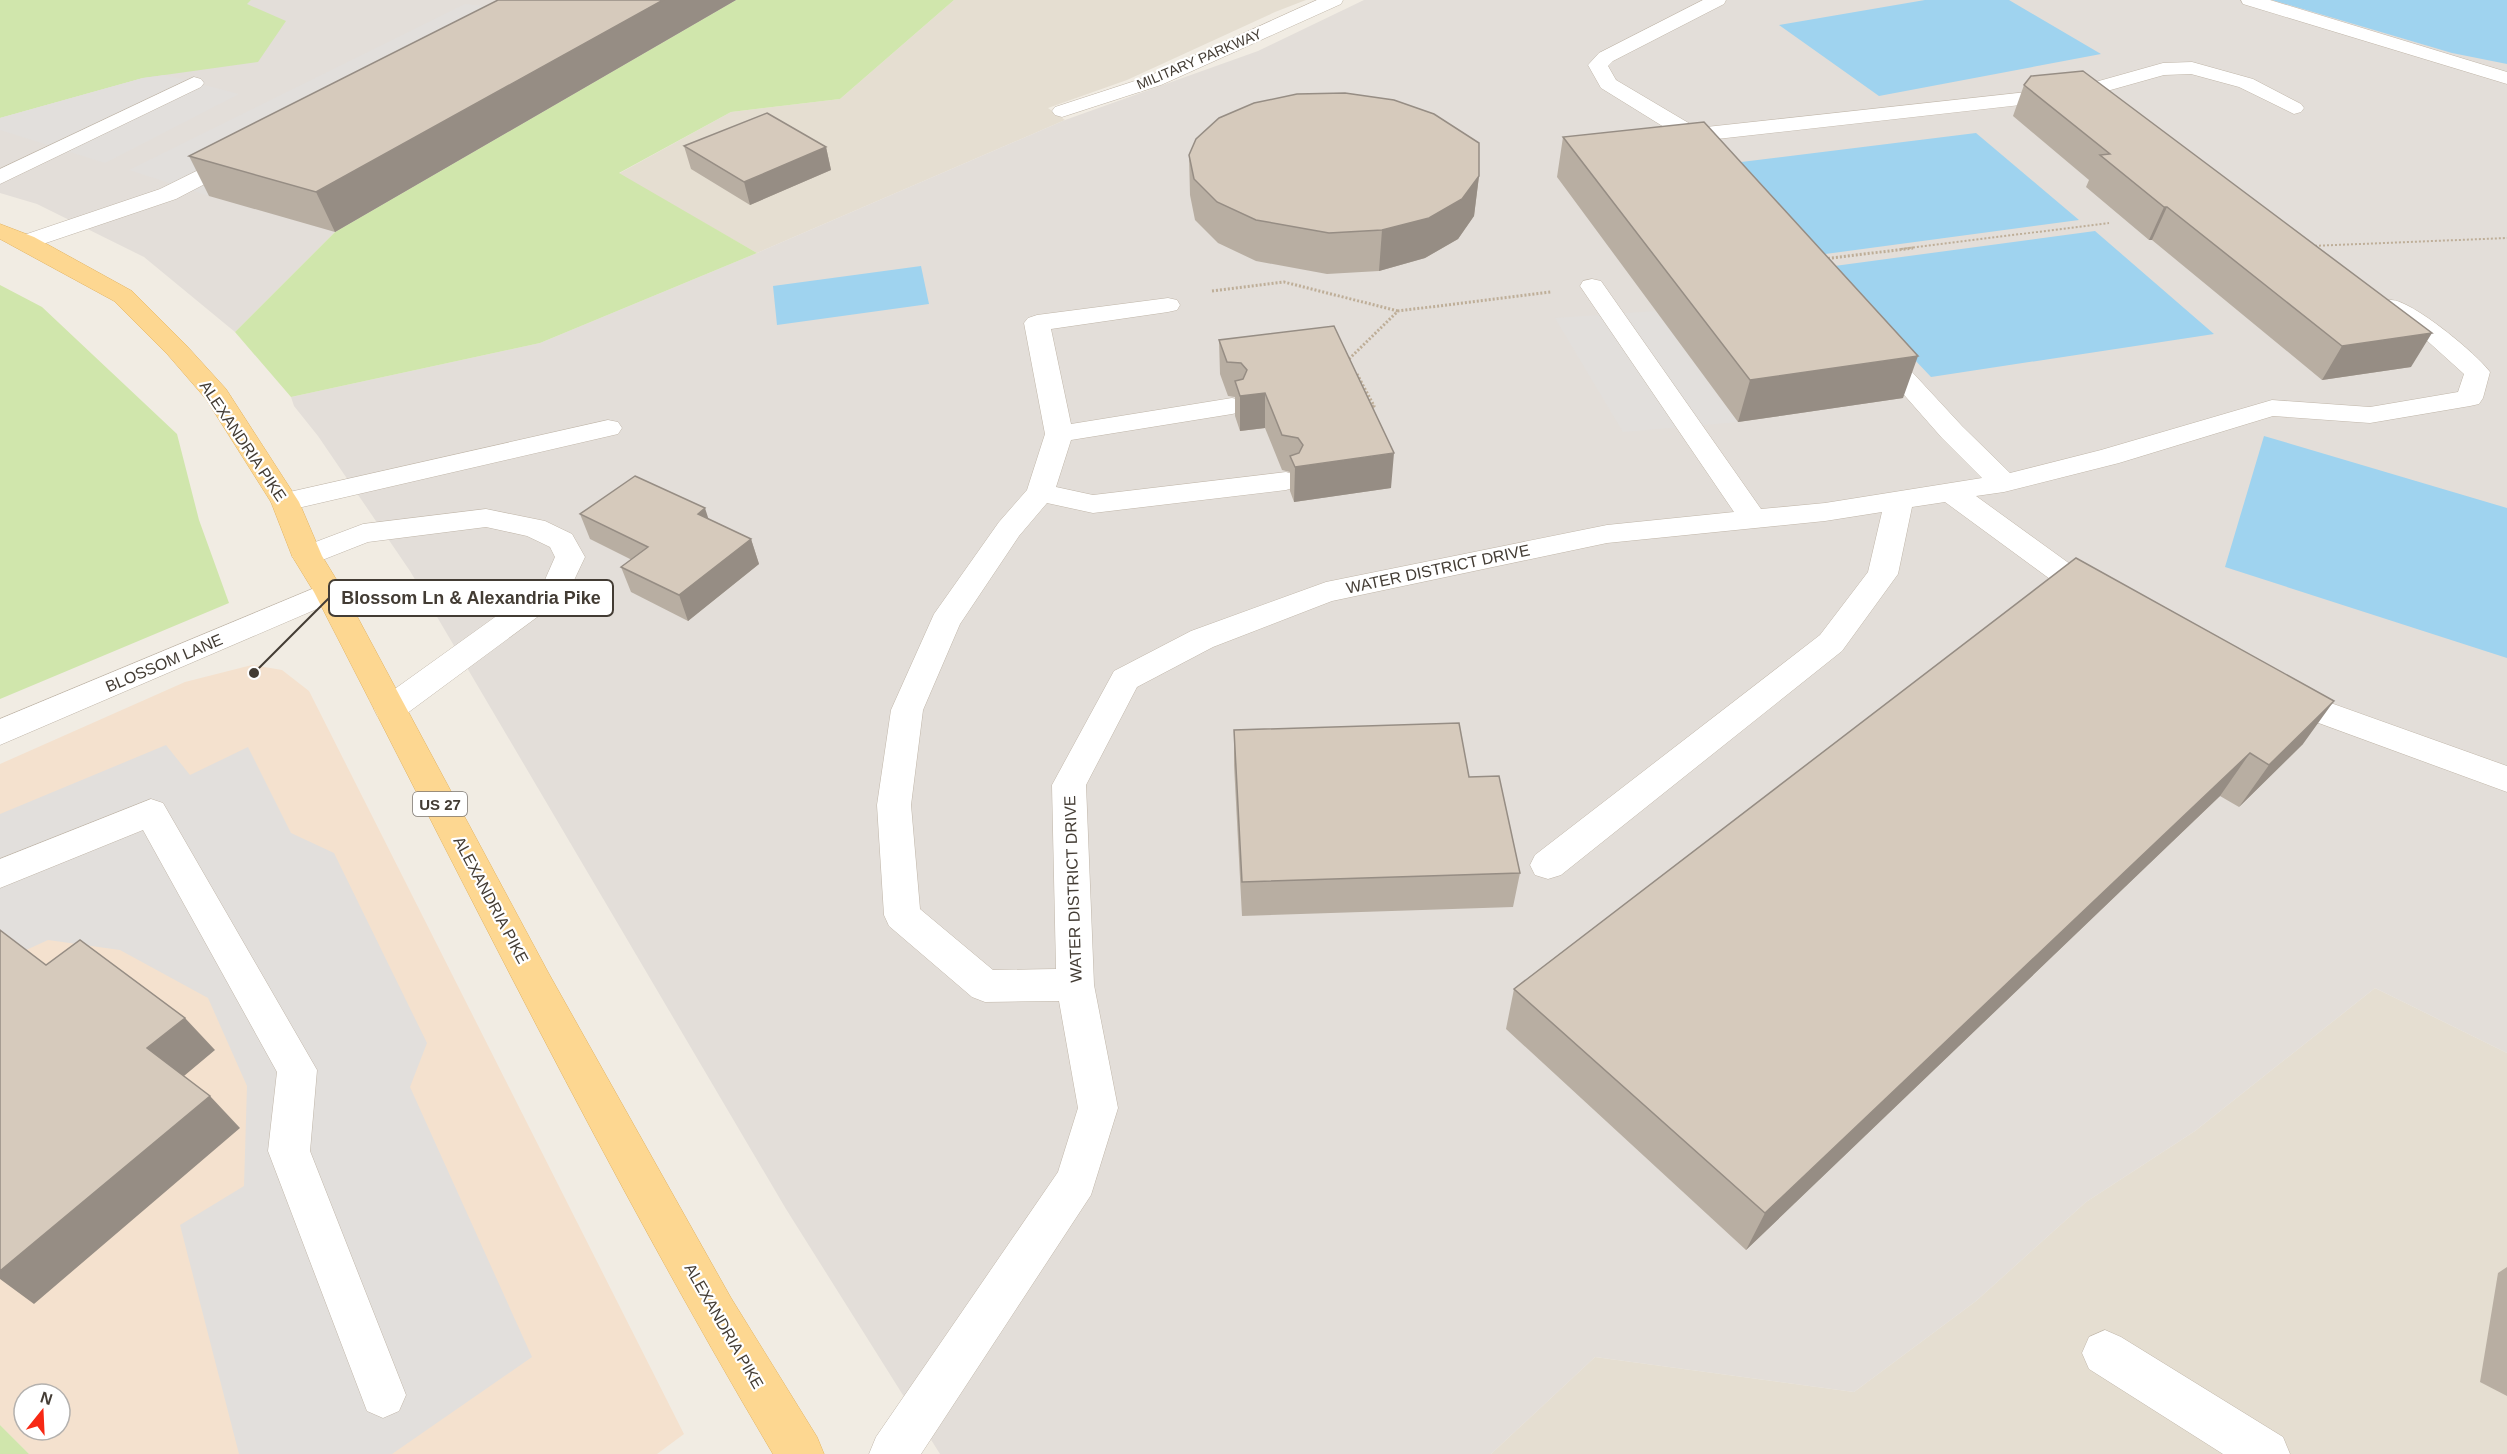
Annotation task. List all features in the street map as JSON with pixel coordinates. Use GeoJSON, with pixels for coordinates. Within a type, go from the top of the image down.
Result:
{"type":"FeatureCollection","features":[{"type":"Feature","properties":{"kind":"main road","name":"ALEXANDRIA PIKE"},"geometry":{"type":"LineString","coordinates":[[13,236],[123,296],[177,350],[217,396],[285,502],[307,556],[329,592],[542,996],[715,1314],[800,1454]]}},
{"type":"Feature","properties":{"kind":"street","name":"MILITARY PARKWAY"},"geometry":{"type":"LineString","coordinates":[[1062,111],[1154,81],[1334,0]]}},
{"type":"Feature","properties":{"kind":"street"},"geometry":{"type":"LineString","coordinates":[[1717,0],[1606,57],[1598,65],[1608,84],[1693,135],[1719,167]]}},
{"type":"Feature","properties":{"kind":"street"},"geometry":{"type":"LineString","coordinates":[[2250,0],[2507,78]]}},
{"type":"Feature","properties":{"kind":"street"},"geometry":{"type":"LineString","coordinates":[[1693,135],[2082,92],[2163,69],[2192,68],[2246,83],[2294,108]]}},
{"type":"Feature","properties":{"kind":"street"},"geometry":{"type":"LineString","coordinates":[[0,177],[194,83]]}},
{"type":"Feature","properties":{"kind":"street"},"geometry":{"type":"LineString","coordinates":[[2082,92],[2111,113]]}},
{"type":"Feature","properties":{"kind":"street"},"geometry":{"type":"LineString","coordinates":[[13,236],[168,194],[255,148]]}},
{"type":"Feature","properties":{"kind":"street"},"geometry":{"type":"LineString","coordinates":[[1592,286],[1753,519]]}},
{"type":"Feature","properties":{"kind":"street","name":"WATER DISTRICT DRIVE"},"geometry":{"type":"LineString","coordinates":[[893,1454],[1076,1181],[1098,1108],[1075,985],[1069,785],[1125,679],[1203,639],[1326,592],[1607,534],[1826,512],[2004,483],[2109,458],[2272,408],[2370,415],[2470,398],[2477,372],[2432,332],[2374,297]]}},
{"type":"Feature","properties":{"kind":"street"},"geometry":{"type":"LineString","coordinates":[[1075,985],[985,986],[902,915],[894,805],[907,710],[945,622],[1009,529],[1040,493],[1059,434],[1037,323],[1168,305]]}},
{"type":"Feature","properties":{"kind":"street"},"geometry":{"type":"LineString","coordinates":[[1864,334],[1952,432],[2004,483]]}},
{"type":"Feature","properties":{"kind":"street"},"geometry":{"type":"LineString","coordinates":[[1059,434],[1232,406]]}},
{"type":"Feature","properties":{"kind":"street"},"geometry":{"type":"LineString","coordinates":[[285,502],[608,428]]}},
{"type":"Feature","properties":{"kind":"street"},"geometry":{"type":"LineString","coordinates":[[1040,493],[1093,504],[1286,481]]}},
{"type":"Feature","properties":{"kind":"street"},"geometry":{"type":"LineString","coordinates":[[1949,491],[2101,601],[2121,612]]}},
{"type":"Feature","properties":{"kind":"street"},"geometry":{"type":"LineString","coordinates":[[1548,865],[1831,643],[1883,574],[1899,500]]}},
{"type":"Feature","properties":{"kind":"street"},"geometry":{"type":"LineString","coordinates":[[307,556],[363,533],[486,518],[535,528],[562,541],[570,556],[556,588],[390,709]]}},
{"type":"Feature","properties":{"kind":"street","name":"BLOSSOM LANE"},"geometry":{"type":"LineString","coordinates":[[0,733],[329,592]]}},
{"type":"Feature","properties":{"kind":"street"},"geometry":{"type":"LineString","coordinates":[[2261,687],[2281,698],[2507,778]]}},
{"type":"Feature","properties":{"kind":"street"},"geometry":{"type":"LineString","coordinates":[[0,874],[151,812],[297,1070],[289,1151],[383,1395]]}},
{"type":"Feature","properties":{"kind":"street"},"geometry":{"type":"LineString","coordinates":[[2105,1353],[2266,1454]]}},
{"type":"Feature","properties":{"kind":"path"},"geometry":{"type":"LineString","coordinates":[[1814,260],[2109,224]]}},
{"type":"Feature","properties":{"kind":"path"},"geometry":{"type":"LineString","coordinates":[[2306,246],[2507,238]]}},
{"type":"Feature","properties":{"kind":"path"},"geometry":{"type":"LineString","coordinates":[[1168,305],[1194,294],[1284,282],[1398,311],[1592,286]]}},
{"type":"Feature","properties":{"kind":"path"},"geometry":{"type":"LineString","coordinates":[[1364,408],[1374,406],[1348,358],[1398,311]]}},
{"type":"Feature","properties":{"kind":"shaded area"},"geometry":{"type":"Polygon","coordinates":[[[251,0],[736,0],[335,232],[235,332],[144,257],[37,204],[0,193],[0,118],[143,78],[251,0]]]}},
{"type":"Feature","properties":{"kind":"shaded area"},"geometry":{"type":"Polygon","coordinates":[[[954,0],[1306,0],[1127,80],[1048,108],[1065,120],[757,253],[618,174],[731,112],[840,99],[954,0]]]}},
{"type":"Feature","properties":{"kind":"shaded area"},"geometry":{"type":"Polygon","coordinates":[[[1364,0],[2507,0],[2507,1053],[2375,988],[2195,1131],[2086,1202],[1976,1301],[1854,1392],[1595,1357],[1491,1454],[940,1454],[786,1209],[410,571],[318,436],[294,406],[291,397],[540,343],[757,253],[1065,120],[1258,51],[1364,0]]]}},
{"type":"Feature","properties":{"kind":"shaded area"},"geometry":{"type":"Polygon","coordinates":[[[465,4],[536,11],[209,196],[129,170],[465,4]]]}},
{"type":"Feature","properties":{"kind":"shaded area"},"geometry":{"type":"Polygon","coordinates":[[[165,75],[239,94],[105,163],[0,130],[0,118],[143,78],[165,75]]]}},
{"type":"Feature","properties":{"kind":"shaded area"},"geometry":{"type":"Polygon","coordinates":[[[1656,311],[1738,422],[1623,432],[1555,318],[1656,311]]]}},
{"type":"Feature","properties":{"kind":"shaded area"},"geometry":{"type":"Polygon","coordinates":[[[252,665],[282,670],[309,691],[684,1434],[657,1454],[29,1454],[17,1442],[72,1442],[72,1382],[12,1382],[12,1437],[0,1425],[0,764],[185,682],[252,665]]]}},
{"type":"Feature","properties":{"kind":"shaded area"},"geometry":{"type":"Polygon","coordinates":[[[166,745],[190,775],[248,747],[291,833],[334,853],[427,1043],[410,1087],[532,1357],[392,1454],[239,1454],[180,1225],[244,1186],[247,1086],[208,998],[120,950],[48,940],[0,962],[0,814],[166,745]]]}},
{"type":"Feature","properties":{"kind":"shaded area"},"geometry":{"type":"Polygon","coordinates":[[[2375,988],[2507,1053],[2507,1454],[1491,1454],[1595,1357],[1854,1392],[1976,1301],[2086,1202],[2195,1131],[2375,988]]]}},
{"type":"Feature","properties":{"kind":"green space"},"geometry":{"type":"Polygon","coordinates":[[[0,0],[251,0],[247,4],[286,21],[258,62],[143,78],[0,118],[0,0]]]}},
{"type":"Feature","properties":{"kind":"green space"},"geometry":{"type":"Polygon","coordinates":[[[736,0],[954,0],[840,99],[731,112],[619,173],[757,253],[540,343],[291,397],[235,332],[335,232],[736,0]]]}},
{"type":"Feature","properties":{"kind":"green space"},"geometry":{"type":"Polygon","coordinates":[[[0,285],[42,307],[177,434],[199,520],[229,603],[0,699],[0,285]]]}},
{"type":"Feature","properties":{"kind":"green space"},"geometry":{"type":"Polygon","coordinates":[[[0,1425],[12,1437],[12,1442],[17,1442],[29,1454],[0,1454],[0,1425]]]}},
{"type":"Feature","properties":{"kind":"water"},"geometry":{"type":"Polygon","coordinates":[[[1925,0],[2009,0],[2101,54],[1879,96],[1779,25],[1925,0]]]}},
{"type":"Feature","properties":{"kind":"water"},"geometry":{"type":"Polygon","coordinates":[[[2272,0],[2507,0],[2507,64],[2452,53],[2272,0]]]}},
{"type":"Feature","properties":{"kind":"water"},"geometry":{"type":"Polygon","coordinates":[[[1976,133],[2079,220],[1818,255],[1733,163],[1976,133]]]}},
{"type":"Feature","properties":{"kind":"water"},"geometry":{"type":"Polygon","coordinates":[[[2095,231],[2214,334],[1931,377],[1827,267],[2095,231]]]}},
{"type":"Feature","properties":{"kind":"water"},"geometry":{"type":"Polygon","coordinates":[[[921,266],[929,304],[777,325],[773,286],[921,266]]]}},
{"type":"Feature","properties":{"kind":"water"},"geometry":{"type":"Polygon","coordinates":[[[2264,436],[2507,508],[2507,658],[2225,567],[2264,436]]]}},
{"type":"Feature","properties":{"kind":"building"},"geometry":{"type":"Polygon","coordinates":[[[498,0],[663,0],[316,192],[189,156],[498,0]]]}},
{"type":"Feature","properties":{"kind":"building"},"geometry":{"type":"Polygon","coordinates":[[[2083,71],[2432,333],[2342,346],[2100,155],[2110,154],[2024,85],[2031,76],[2083,71]]]}},
{"type":"Feature","properties":{"kind":"building"},"geometry":{"type":"Polygon","coordinates":[[[1345,93],[1394,100],[1434,114],[1479,143],[1479,176],[1462,199],[1429,218],[1382,230],[1329,233],[1256,220],[1217,202],[1194,179],[1189,155],[1196,139],[1219,118],[1254,103],[1297,94],[1345,93]]]}},
{"type":"Feature","properties":{"kind":"building"},"geometry":{"type":"Polygon","coordinates":[[[767,113],[826,147],[744,182],[684,146],[767,113]]]}},
{"type":"Feature","properties":{"kind":"building"},"geometry":{"type":"Polygon","coordinates":[[[1704,122],[1918,356],[1750,380],[1563,137],[1704,122]]]}},
{"type":"Feature","properties":{"kind":"building"},"geometry":{"type":"Polygon","coordinates":[[[1334,326],[1394,453],[1295,467],[1290,456],[1299,453],[1303,445],[1298,438],[1282,435],[1265,393],[1240,396],[1235,381],[1243,379],[1247,370],[1241,363],[1227,362],[1219,340],[1334,326]]]}},
{"type":"Feature","properties":{"kind":"building"},"geometry":{"type":"Polygon","coordinates":[[[635,476],[705,508],[698,514],[751,539],[679,595],[621,567],[648,547],[580,514],[635,476]]]}},
{"type":"Feature","properties":{"kind":"building"},"geometry":{"type":"Polygon","coordinates":[[[2076,558],[2334,701],[2269,765],[2250,753],[1765,1213],[1514,989],[2076,558]]]}},
{"type":"Feature","properties":{"kind":"building"},"geometry":{"type":"Polygon","coordinates":[[[1459,723],[1469,777],[1499,776],[1520,873],[1242,882],[1234,730],[1459,723]]]}},
{"type":"Feature","properties":{"kind":"building"},"geometry":{"type":"Polygon","coordinates":[[[0,930],[46,965],[80,940],[185,1018],[147,1048],[210,1096],[0,1271],[0,930]]]}},
{"type":"Feature","properties":{"kind":"place","name":"Blossom Ln & Alexandria Pike"},"geometry":{"type":"Point","coordinates":[254,673]}}]}
